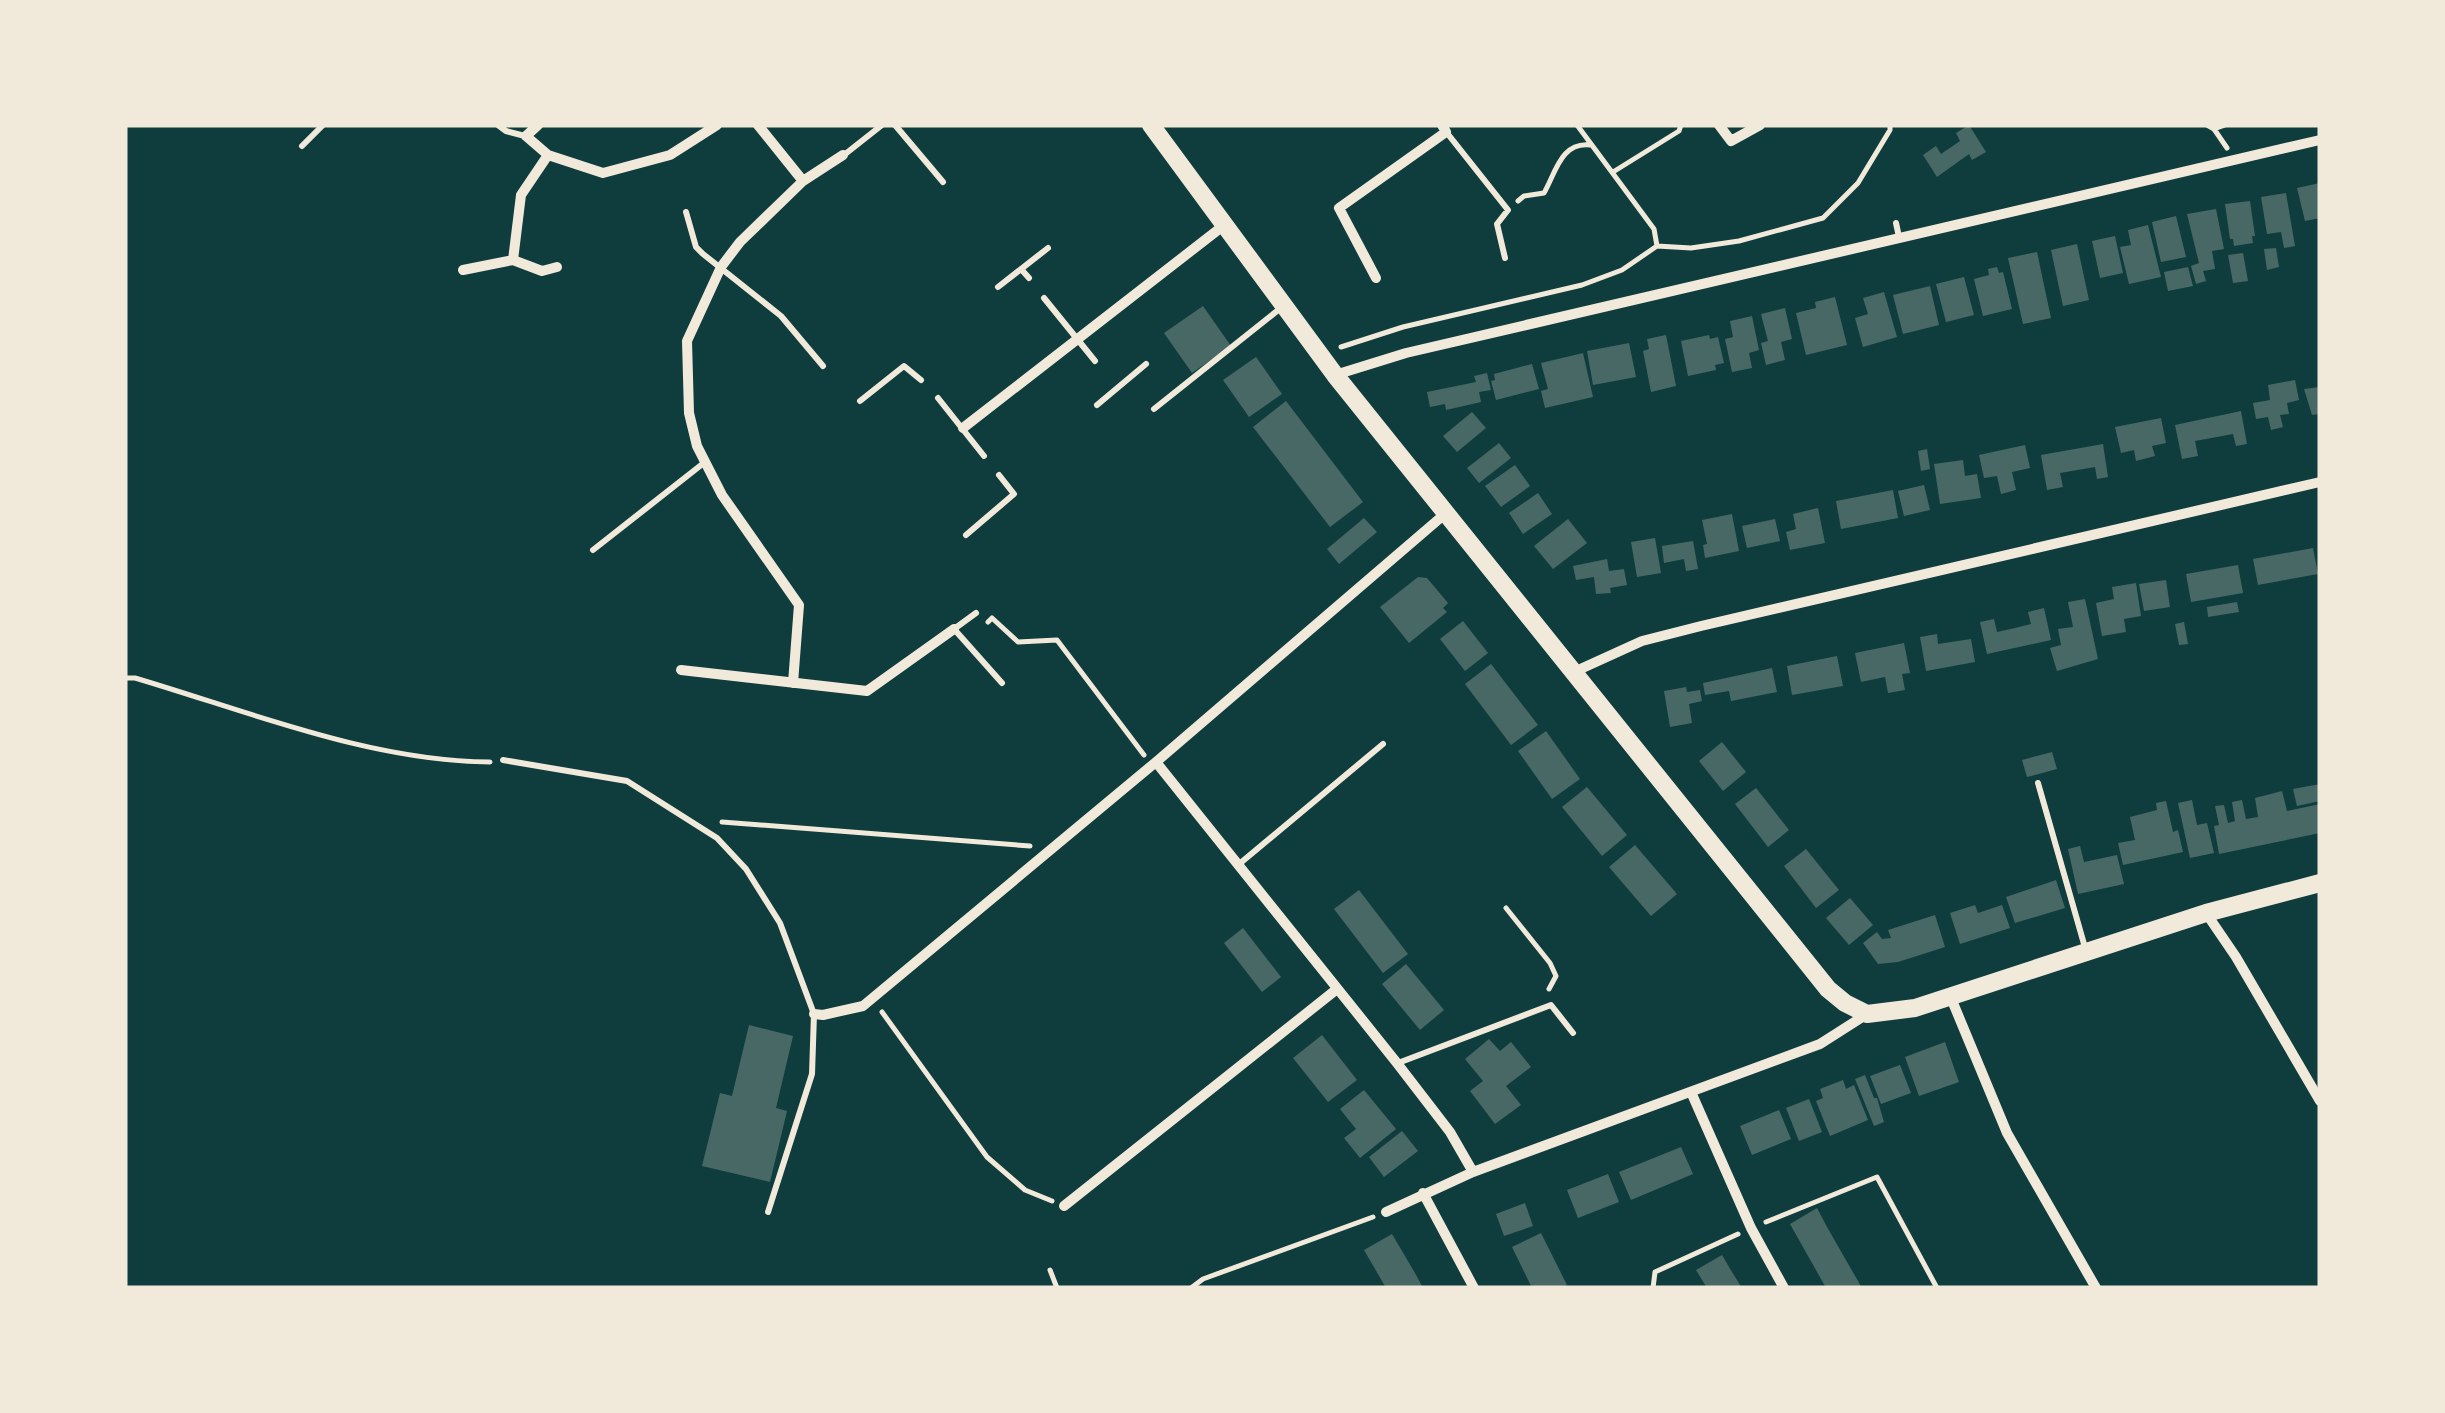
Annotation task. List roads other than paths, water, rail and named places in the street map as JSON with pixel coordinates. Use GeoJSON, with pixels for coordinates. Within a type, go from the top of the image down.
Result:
{"type":"FeatureCollection","features":[{"type":"Feature","properties":{"kind":"street"},"geometry":{"type":"LineString","coordinates":[[538,125],[526,136],[548,156],[603,173],[670,156],[713,126]]}},
{"type":"Feature","properties":{"kind":"street"},"geometry":{"type":"LineString","coordinates":[[758,125],[803,181]]}},
{"type":"Feature","properties":{"kind":"street"},"geometry":{"type":"LineString","coordinates":[[1150,125],[1335,375],[1828,989],[1868,1014]]}},
{"type":"Feature","properties":{"kind":"street"},"geometry":{"type":"LineString","coordinates":[[1719,125],[1731,141],[1760,125]]}},
{"type":"Feature","properties":{"kind":"street"},"geometry":{"type":"LineString","coordinates":[[1376,278],[1340,208],[1444,128]]}},
{"type":"Feature","properties":{"kind":"street"},"geometry":{"type":"LineString","coordinates":[[1335,375],[1406,352],[2320,140]]}},
{"type":"Feature","properties":{"kind":"street"},"geometry":{"type":"LineString","coordinates":[[513,260],[520,195],[548,156]]}},
{"type":"Feature","properties":{"kind":"street"},"geometry":{"type":"LineString","coordinates":[[793,683],[800,605],[722,495],[697,446],[689,413],[687,341],[722,268],[740,242],[803,181],[842,156]]}},
{"type":"Feature","properties":{"kind":"street"},"geometry":{"type":"LineString","coordinates":[[963,428],[1222,226]]}},
{"type":"Feature","properties":{"kind":"street"},"geometry":{"type":"LineString","coordinates":[[463,270],[513,260],[542,271],[557,267]]}},
{"type":"Feature","properties":{"kind":"street"},"geometry":{"type":"LineString","coordinates":[[1576,671],[1642,641],[1701,626],[2320,482]]}},
{"type":"Feature","properties":{"kind":"street"},"geometry":{"type":"LineString","coordinates":[[814,1014],[864,1006],[1446,513]]}},
{"type":"Feature","properties":{"kind":"street"},"geometry":{"type":"LineString","coordinates":[[681,670],[867,691],[954,630]]}},
{"type":"Feature","properties":{"kind":"street"},"geometry":{"type":"LineString","coordinates":[[1154,764],[1397,1064],[1450,1132],[1472,1172]]}},
{"type":"Feature","properties":{"kind":"street"},"geometry":{"type":"LineString","coordinates":[[1386,1212],[1472,1172],[1820,1044],[1868,1014],[1915,1008],[1951,998],[2206,913],[2320,883]]}},
{"type":"Feature","properties":{"kind":"street"},"geometry":{"type":"LineString","coordinates":[[2206,913],[2320,1100]]}},
{"type":"Feature","properties":{"kind":"street"},"geometry":{"type":"LineString","coordinates":[[1064,1206],[1337,989]]}},
{"type":"Feature","properties":{"kind":"street"},"geometry":{"type":"LineString","coordinates":[[1951,998],[2007,1133],[2096,1288]]}},
{"type":"Feature","properties":{"kind":"street"},"geometry":{"type":"LineString","coordinates":[[1692,1092],[1751,1228],[1784,1288]]}},
{"type":"Feature","properties":{"kind":"street"},"geometry":{"type":"LineString","coordinates":[[1423,1194],[1474,1288]]}},
{"type":"Feature","properties":{"kind":"lane"},"geometry":{"type":"LineString","coordinates":[[302,146],[324,125]]}},
{"type":"Feature","properties":{"kind":"lane"},"geometry":{"type":"LineString","coordinates":[[498,125],[506,132],[526,136]]}},
{"type":"Feature","properties":{"kind":"lane"},"geometry":{"type":"LineString","coordinates":[[842,156],[882,125]]}},
{"type":"Feature","properties":{"kind":"lane"},"geometry":{"type":"LineString","coordinates":[[895,125],[943,182]]}},
{"type":"Feature","properties":{"kind":"lane"},"geometry":{"type":"LineString","coordinates":[[1444,128],[1508,210],[1496,224],[1505,258]]}},
{"type":"Feature","properties":{"kind":"lane"},"geometry":{"type":"LineString","coordinates":[[686,212],[696,247],[781,316],[823,366]]}},
{"type":"Feature","properties":{"kind":"lane"},"geometry":{"type":"LineString","coordinates":[[1896,223],[1899,237]]}},
{"type":"Feature","properties":{"kind":"lane"},"geometry":{"type":"LineString","coordinates":[[998,287],[1048,248]]}},
{"type":"Feature","properties":{"kind":"lane"},"geometry":{"type":"LineString","coordinates":[[1022,269],[1029,278]]}},
{"type":"Feature","properties":{"kind":"lane"},"geometry":{"type":"LineString","coordinates":[[1044,298],[1095,362]]}},
{"type":"Feature","properties":{"kind":"lane"},"geometry":{"type":"LineString","coordinates":[[1154,409],[1283,306]]}},
{"type":"Feature","properties":{"kind":"lane"},"geometry":{"type":"LineString","coordinates":[[1097,405],[1146,364]]}},
{"type":"Feature","properties":{"kind":"lane"},"geometry":{"type":"LineString","coordinates":[[860,401],[904,366],[922,380]]}},
{"type":"Feature","properties":{"kind":"lane"},"geometry":{"type":"LineString","coordinates":[[1111,382],[1117,389]]}},
{"type":"Feature","properties":{"kind":"lane"},"geometry":{"type":"LineString","coordinates":[[938,398],[984,456]]}},
{"type":"Feature","properties":{"kind":"lane"},"geometry":{"type":"LineString","coordinates":[[593,550],[705,462]]}},
{"type":"Feature","properties":{"kind":"lane"},"geometry":{"type":"LineString","coordinates":[[966,534],[1014,494],[999,475]]}},
{"type":"Feature","properties":{"kind":"lane"},"geometry":{"type":"LineString","coordinates":[[976,613],[954,630],[1002,683]]}},
{"type":"Feature","properties":{"kind":"lane"},"geometry":{"type":"LineString","coordinates":[[1238,865],[1383,744]]}},
{"type":"Feature","properties":{"kind":"lane"},"geometry":{"type":"LineString","coordinates":[[503,760],[627,781],[716,838],[746,868],[780,923],[814,1014],[812,1074],[768,1212]]}},
{"type":"Feature","properties":{"kind":"lane"},"geometry":{"type":"LineString","coordinates":[[2038,783],[2086,952]]}},
{"type":"Feature","properties":{"kind":"lane"},"geometry":{"type":"LineString","coordinates":[[1397,1064],[1552,1006],[1573,1033]]}}]}
